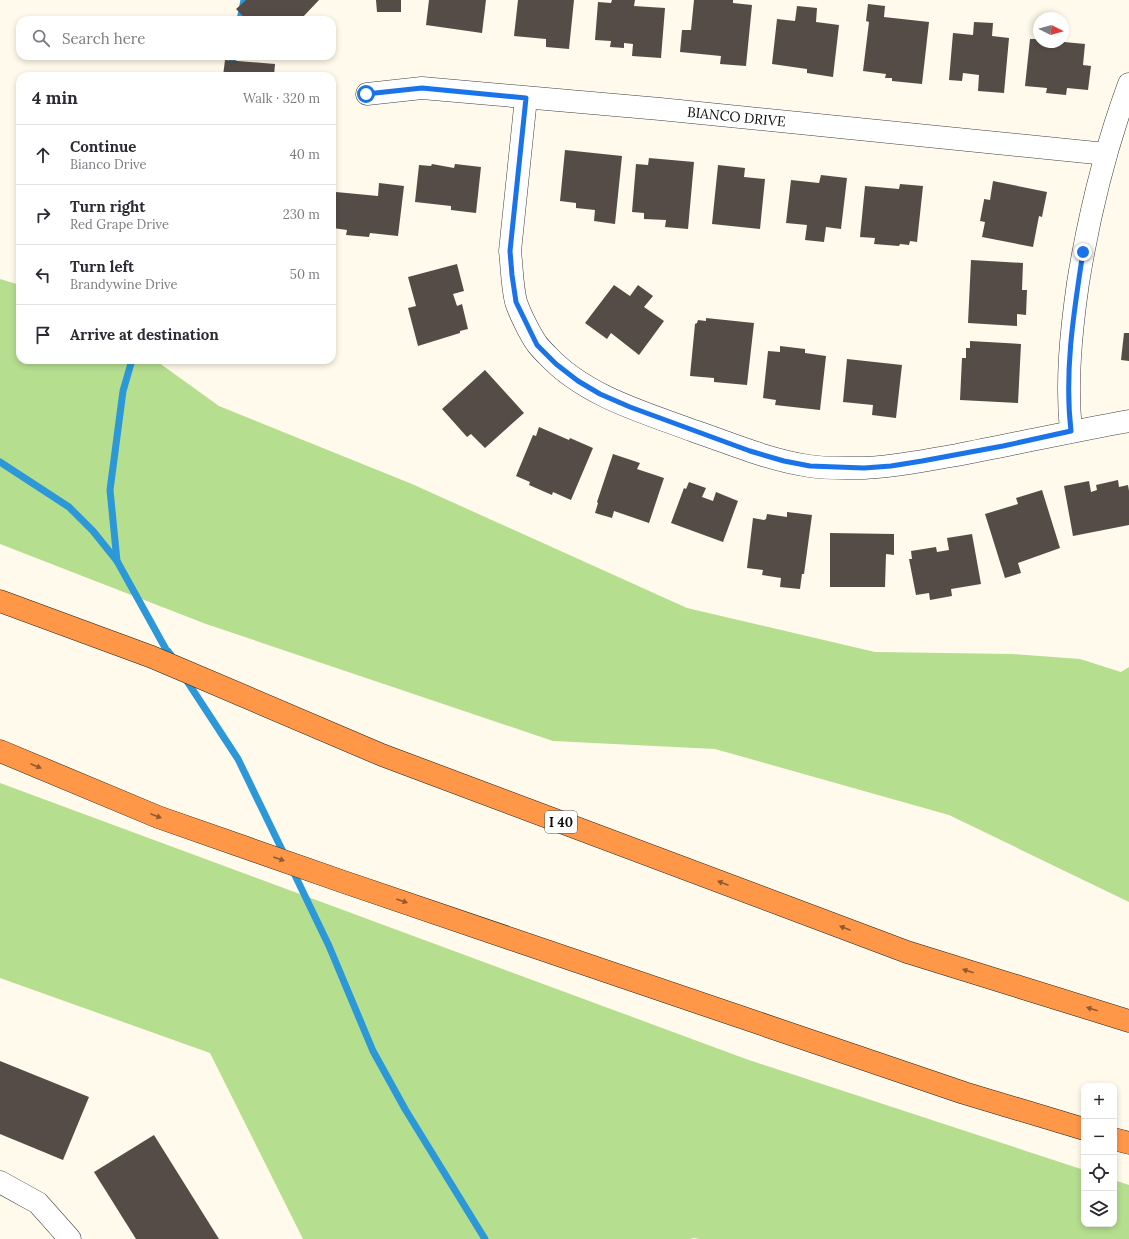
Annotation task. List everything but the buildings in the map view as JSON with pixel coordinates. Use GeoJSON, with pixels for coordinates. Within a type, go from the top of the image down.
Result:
{"type":"FeatureCollection","features":[{"type":"Feature","properties":{"kind":"highway","name":"I 40"},"geometry":{"type":"LineString","coordinates":[[0,601],[152,657],[382,754],[907,952],[1129,1021]]}},
{"type":"Feature","properties":{"kind":"highway"},"geometry":{"type":"LineString","coordinates":[[0,751],[158,817],[964,1093],[1081,1129]]}},
{"type":"Feature","properties":{"kind":"highway"},"geometry":{"type":"LineString","coordinates":[[1117,1140],[1129,1143]]}},
{"type":"Feature","properties":{"kind":"street"},"geometry":{"type":"LineString","coordinates":[[1071,431],[1069,409],[1073,319],[1083,252],[1098,181],[1129,84]]}},
{"type":"Feature","properties":{"kind":"street","name":"BIANCO DRIVE"},"geometry":{"type":"LineString","coordinates":[[366,94],[422,88],[660,109],[1106,154]]}},
{"type":"Feature","properties":{"kind":"street"},"geometry":{"type":"LineString","coordinates":[[526,98],[510,251],[516,302],[537,345],[556,364],[578,381],[600,394],[630,407],[750,451],[784,461],[810,466],[864,468],[891,466],[1129,421]]}},
{"type":"Feature","properties":{"kind":"street"},"geometry":{"type":"LineString","coordinates":[[0,1182],[38,1203],[70,1239]]}},
{"type":"Feature","properties":{"kind":"green space"},"geometry":{"type":"Polygon","coordinates":[[[0,279],[16,284],[16,364],[161,364],[219,406],[412,484],[687,608],[875,652],[1012,654],[1080,659],[1121,672],[1129,667],[1129,902],[949,815],[715,749],[553,741],[206,624],[0,544],[0,279]]]}},
{"type":"Feature","properties":{"kind":"green space"},"geometry":{"type":"Polygon","coordinates":[[[0,783],[746,1059],[1081,1169],[1081,1227],[1117,1227],[1117,1181],[1129,1185],[1129,1239],[303,1239],[210,1053],[0,978],[0,783]]]}},
{"type":"Feature","properties":{"kind":"waterway"},"geometry":{"type":"LineString","coordinates":[[241,16],[244,0]]}},
{"type":"Feature","properties":{"kind":"waterway"},"geometry":{"type":"LineString","coordinates":[[229,72],[233,60]]}},
{"type":"Feature","properties":{"kind":"waterway"},"geometry":{"type":"LineString","coordinates":[[117,561],[110,490],[123,391],[131,364]]}},
{"type":"Feature","properties":{"kind":"waterway"},"geometry":{"type":"LineString","coordinates":[[0,462],[69,507],[93,531],[117,561],[168,653],[168,651],[171,655]]}},
{"type":"Feature","properties":{"kind":"waterway"},"geometry":{"type":"LineString","coordinates":[[185,678],[238,759],[285,856]]}},
{"type":"Feature","properties":{"kind":"waterway"},"geometry":{"type":"LineString","coordinates":[[292,869],[329,946],[373,1051],[405,1109],[485,1239]]}},
{"type":"Feature","properties":{"kind":"route"},"geometry":{"type":"LineString","coordinates":[[366,94],[422,88],[526,98],[510,251],[516,302],[537,345],[556,364],[578,381],[600,394],[630,407],[750,451],[784,461],[810,466],[835,468],[891,466],[1003,446],[1071,431],[1069,409],[1073,319],[1083,252]]}}]}
